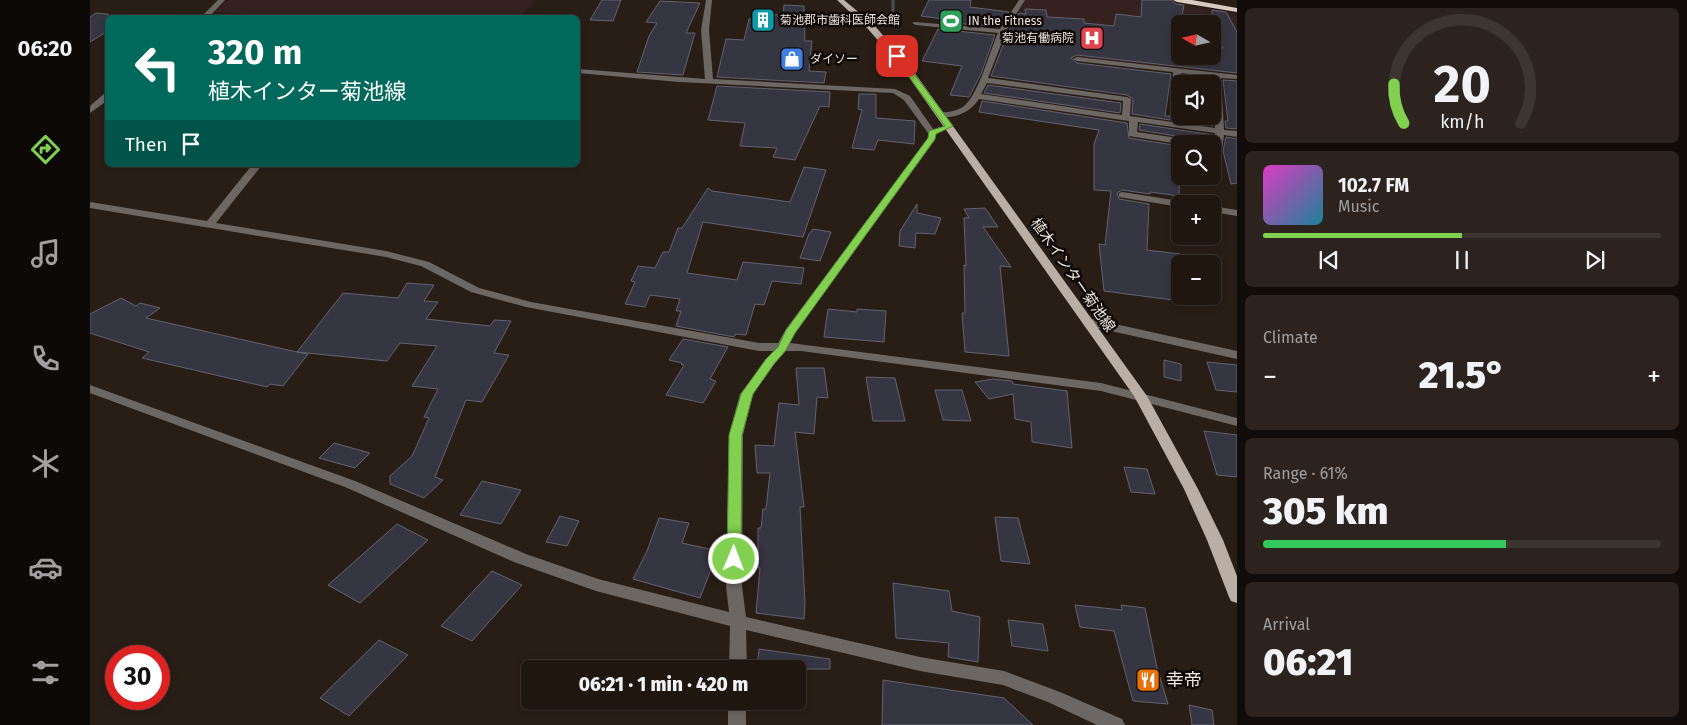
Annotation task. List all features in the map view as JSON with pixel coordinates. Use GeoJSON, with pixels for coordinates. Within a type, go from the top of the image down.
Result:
{"type":"FeatureCollection","features":[{"type":"Feature","properties":{"kind":"highway"},"geometry":{"type":"LineString","coordinates":[[1177,0],[1237,10]]}},
{"type":"Feature","properties":{"kind":"main road","name":"植木インター菊池線"},"geometry":{"type":"LineString","coordinates":[[840,0],[871,27],[888,46],[950,126],[1140,396],[1191,488],[1215,540],[1237,598]]}},
{"type":"Feature","properties":{"kind":"street"},"geometry":{"type":"LineString","coordinates":[[206,15],[222,0]]}},
{"type":"Feature","properties":{"kind":"street"},"geometry":{"type":"LineString","coordinates":[[709,0],[704,28],[709,81]]}},
{"type":"Feature","properties":{"kind":"street"},"geometry":{"type":"LineString","coordinates":[[941,115],[959,112],[968,107],[976,96],[1002,31],[1022,0]]}},
{"type":"Feature","properties":{"kind":"street"},"geometry":{"type":"LineString","coordinates":[[916,23],[1002,31]]}},
{"type":"Feature","properties":{"kind":"street"},"geometry":{"type":"LineString","coordinates":[[1077,59],[1217,75]]}},
{"type":"Feature","properties":{"kind":"street"},"geometry":{"type":"LineString","coordinates":[[1176,70],[1176,75]]}},
{"type":"Feature","properties":{"kind":"street"},"geometry":{"type":"LineString","coordinates":[[580,71],[709,81],[895,91],[907,98],[932,133],[932,138],[747,394],[736,435],[734,586],[738,620],[738,660]]}},
{"type":"Feature","properties":{"kind":"street"},"geometry":{"type":"LineString","coordinates":[[1221,75],[1237,77]]}},
{"type":"Feature","properties":{"kind":"street"},"geometry":{"type":"LineString","coordinates":[[983,80],[1127,99],[1132,134],[1171,140]]}},
{"type":"Feature","properties":{"kind":"street"},"geometry":{"type":"LineString","coordinates":[[976,96],[1171,124]]}},
{"type":"Feature","properties":{"kind":"street"},"geometry":{"type":"LineString","coordinates":[[90,110],[105,98]]}},
{"type":"Feature","properties":{"kind":"street"},"geometry":{"type":"LineString","coordinates":[[1176,125],[1237,134]]}},
{"type":"Feature","properties":{"kind":"street"},"geometry":{"type":"LineString","coordinates":[[1220,125],[1220,135]]}},
{"type":"Feature","properties":{"kind":"street"},"geometry":{"type":"LineString","coordinates":[[932,133],[950,126]]}},
{"type":"Feature","properties":{"kind":"street"},"geometry":{"type":"LineString","coordinates":[[209,225],[254,167]]}},
{"type":"Feature","properties":{"kind":"street"},"geometry":{"type":"LineString","coordinates":[[1122,195],[1171,203]]}},
{"type":"Feature","properties":{"kind":"street"},"geometry":{"type":"LineString","coordinates":[[90,205],[386,254],[425,264],[475,290],[530,305],[759,346],[801,347],[1101,387],[1237,422]]}},
{"type":"Feature","properties":{"kind":"street"},"geometry":{"type":"LineString","coordinates":[[1221,210],[1237,213]]}},
{"type":"Feature","properties":{"kind":"street"},"geometry":{"type":"LineString","coordinates":[[1088,322],[1237,355]]}},
{"type":"Feature","properties":{"kind":"street"},"geometry":{"type":"LineString","coordinates":[[90,389],[350,484],[520,558],[596,584],[776,631],[920,664],[1004,678],[1054,697],[1116,725]]}},
{"type":"Feature","properties":{"kind":"street"},"geometry":{"type":"LineString","coordinates":[[737,710],[737,725]]}},
{"type":"Feature","properties":{"kind":"shaded area"},"geometry":{"type":"Polygon","coordinates":[[[228,0],[535,0],[522,15],[247,15],[214,12],[228,0]]]}},
{"type":"Feature","properties":{"kind":"shaded area","name":"菊池有働病院"},"geometry":{"type":"Polygon","coordinates":[[[1026,0],[1149,0],[1237,14],[1237,74],[1000,49],[1009,28],[1026,0]]]}},
{"type":"Feature","properties":{"kind":"building"},"geometry":{"type":"Polygon","coordinates":[[[602,0],[621,0],[613,21],[590,20],[602,0]]]}},
{"type":"Feature","properties":{"kind":"building"},"geometry":{"type":"Polygon","coordinates":[[[929,0],[971,0],[970,7],[1009,12],[999,27],[942,22],[943,19],[921,16],[929,0]]]}},
{"type":"Feature","properties":{"kind":"building"},"geometry":{"type":"Polygon","coordinates":[[[1142,0],[1171,0],[1176,4],[1184,5],[1182,15],[1171,15],[1171,65],[1221,65],[1221,48],[1223,48],[1221,45],[1221,15],[1212,15],[1212,10],[1226,12],[1237,32],[1237,73],[1077,55],[1071,58],[1077,63],[1171,74],[1165,116],[1170,116],[1170,120],[1132,114],[1133,99],[1127,95],[991,76],[1009,30],[1019,13],[1026,14],[1025,9],[1046,10],[1047,17],[1084,19],[1084,23],[1114,26],[1116,14],[1141,17],[1142,0]]]}},
{"type":"Feature","properties":{"kind":"building"},"geometry":{"type":"Polygon","coordinates":[[[660,1],[700,3],[686,33],[695,33],[683,75],[637,72],[649,36],[657,23],[646,22],[660,1]]]}},
{"type":"Feature","properties":{"kind":"building"},"geometry":{"type":"Polygon","coordinates":[[[784,5],[804,6],[805,41],[812,41],[809,71],[826,72],[824,83],[717,77],[726,39],[744,40],[749,19],[754,19],[755,14],[783,15],[784,5]]]}},
{"type":"Feature","properties":{"kind":"building"},"geometry":{"type":"Polygon","coordinates":[[[96,13],[108,14],[105,15],[105,33],[90,42],[90,17],[96,13]]]}},
{"type":"Feature","properties":{"kind":"building"},"geometry":{"type":"Polygon","coordinates":[[[938,29],[995,35],[981,74],[969,97],[950,95],[962,66],[922,61],[938,29]]]}},
{"type":"Feature","properties":{"kind":"building"},"geometry":{"type":"Polygon","coordinates":[[[1223,80],[1237,81],[1237,129],[1226,128],[1225,121],[1228,121],[1223,80]]]}},
{"type":"Feature","properties":{"kind":"building"},"geometry":{"type":"Polygon","coordinates":[[[988,85],[1121,103],[1120,113],[984,93],[988,85]]]}},
{"type":"Feature","properties":{"kind":"building"},"geometry":{"type":"Polygon","coordinates":[[[717,86],[830,92],[829,107],[820,106],[795,160],[773,157],[777,148],[740,146],[745,123],[708,120],[717,86]]]}},
{"type":"Feature","properties":{"kind":"building"},"geometry":{"type":"Polygon","coordinates":[[[859,94],[876,94],[876,118],[915,121],[914,144],[878,140],[874,150],[852,148],[862,110],[858,109],[859,94]]]}},
{"type":"Feature","properties":{"kind":"building"},"geometry":{"type":"Polygon","coordinates":[[[982,101],[1127,123],[1129,138],[1171,145],[1171,185],[1179,185],[1179,195],[1150,192],[1150,194],[1122,190],[1117,193],[1119,199],[1149,204],[1147,250],[1180,254],[1171,255],[1171,300],[1104,291],[1099,244],[1105,245],[1111,191],[1094,190],[1094,144],[1099,130],[979,112],[982,101]]]}},
{"type":"Feature","properties":{"kind":"building"},"geometry":{"type":"Polygon","coordinates":[[[1140,124],[1213,135],[1171,135],[1139,130],[1140,124]]]}},
{"type":"Feature","properties":{"kind":"building"},"geometry":{"type":"Polygon","coordinates":[[[1226,137],[1237,139],[1237,183],[1231,184],[1223,151],[1226,137]]]}},
{"type":"Feature","properties":{"kind":"building"},"geometry":{"type":"Polygon","coordinates":[[[804,167],[826,170],[803,237],[703,222],[687,273],[737,280],[743,262],[804,268],[801,284],[772,281],[764,305],[755,304],[746,335],[736,334],[734,337],[676,326],[681,311],[676,311],[680,299],[650,295],[645,307],[625,304],[635,282],[631,281],[638,266],[655,268],[663,252],[669,252],[678,228],[682,228],[708,188],[712,191],[790,202],[804,167]]]}},
{"type":"Feature","properties":{"kind":"building"},"geometry":{"type":"Polygon","coordinates":[[[917,204],[917,213],[941,218],[935,234],[916,233],[915,248],[899,246],[900,231],[917,204]]]}},
{"type":"Feature","properties":{"kind":"building"},"geometry":{"type":"Polygon","coordinates":[[[985,208],[998,227],[983,227],[1011,267],[1000,266],[1009,356],[965,352],[962,313],[965,313],[964,265],[966,266],[964,218],[969,218],[964,209],[985,208]]]}},
{"type":"Feature","properties":{"kind":"building"},"geometry":{"type":"Polygon","coordinates":[[[813,229],[831,232],[820,261],[800,258],[809,234],[813,229]]]}},
{"type":"Feature","properties":{"kind":"building"},"geometry":{"type":"Polygon","coordinates":[[[407,283],[434,285],[424,301],[438,302],[426,319],[490,326],[494,320],[511,321],[494,353],[509,355],[482,402],[466,400],[435,477],[443,480],[424,498],[390,484],[390,476],[412,456],[429,418],[424,417],[438,389],[412,386],[437,346],[400,343],[387,361],[297,352],[343,293],[398,298],[407,283]]]}},
{"type":"Feature","properties":{"kind":"building"},"geometry":{"type":"Polygon","coordinates":[[[121,298],[136,306],[140,303],[160,308],[146,318],[308,354],[283,386],[270,384],[267,387],[142,358],[149,352],[90,333],[90,314],[121,298]]]}},
{"type":"Feature","properties":{"kind":"building"},"geometry":{"type":"Polygon","coordinates":[[[828,309],[857,312],[857,309],[886,311],[884,342],[824,337],[828,309]]]}},
{"type":"Feature","properties":{"kind":"building"},"geometry":{"type":"Polygon","coordinates":[[[683,339],[728,347],[710,379],[716,381],[703,403],[666,395],[684,365],[669,360],[683,339]]]}},
{"type":"Feature","properties":{"kind":"building"},"geometry":{"type":"Polygon","coordinates":[[[1164,360],[1181,364],[1181,381],[1164,377],[1164,360]]]}},
{"type":"Feature","properties":{"kind":"building"},"geometry":{"type":"Polygon","coordinates":[[[1207,362],[1237,365],[1237,392],[1216,390],[1207,362]]]}},
{"type":"Feature","properties":{"kind":"building"},"geometry":{"type":"Polygon","coordinates":[[[796,368],[824,368],[828,398],[817,397],[814,434],[795,432],[804,507],[800,507],[805,603],[804,619],[756,613],[760,568],[758,568],[758,528],[761,528],[763,509],[766,509],[770,473],[757,473],[755,445],[774,446],[779,403],[799,405],[796,368]]]}},
{"type":"Feature","properties":{"kind":"building"},"geometry":{"type":"Polygon","coordinates":[[[866,377],[895,378],[905,421],[873,421],[866,377]]]}},
{"type":"Feature","properties":{"kind":"building"},"geometry":{"type":"Polygon","coordinates":[[[993,379],[1012,381],[1013,384],[1067,391],[1072,448],[1032,442],[1031,422],[1015,419],[1013,394],[989,399],[975,382],[993,379]]]}},
{"type":"Feature","properties":{"kind":"building"},"geometry":{"type":"Polygon","coordinates":[[[935,390],[962,390],[971,421],[943,420],[935,390]]]}},
{"type":"Feature","properties":{"kind":"building"},"geometry":{"type":"Polygon","coordinates":[[[1204,431],[1237,435],[1237,477],[1217,475],[1204,431]]]}},
{"type":"Feature","properties":{"kind":"building"},"geometry":{"type":"Polygon","coordinates":[[[334,443],[370,453],[355,468],[319,458],[334,443]]]}},
{"type":"Feature","properties":{"kind":"building"},"geometry":{"type":"Polygon","coordinates":[[[1124,467],[1147,469],[1155,494],[1131,492],[1124,467]]]}},
{"type":"Feature","properties":{"kind":"building"},"geometry":{"type":"Polygon","coordinates":[[[482,481],[521,490],[501,524],[460,515],[482,481]]]}},
{"type":"Feature","properties":{"kind":"building"},"geometry":{"type":"Polygon","coordinates":[[[560,516],[579,521],[567,546],[546,542],[560,516]]]}},
{"type":"Feature","properties":{"kind":"building"},"geometry":{"type":"Polygon","coordinates":[[[995,517],[1018,518],[1030,564],[1001,561],[995,517]]]}},
{"type":"Feature","properties":{"kind":"building"},"geometry":{"type":"Polygon","coordinates":[[[659,518],[689,523],[682,543],[718,551],[700,598],[633,579],[647,551],[659,518]]]}},
{"type":"Feature","properties":{"kind":"building"},"geometry":{"type":"Polygon","coordinates":[[[397,524],[428,540],[360,603],[328,585],[397,524]]]}},
{"type":"Feature","properties":{"kind":"building"},"geometry":{"type":"Polygon","coordinates":[[[492,571],[522,585],[472,641],[441,626],[492,571]]]}},
{"type":"Feature","properties":{"kind":"building"},"geometry":{"type":"Polygon","coordinates":[[[893,583],[949,591],[952,611],[980,617],[978,662],[948,657],[949,643],[896,638],[893,583]]]}},
{"type":"Feature","properties":{"kind":"building"},"geometry":{"type":"Polygon","coordinates":[[[1075,605],[1122,610],[1121,605],[1145,608],[1157,668],[1168,704],[1133,701],[1114,631],[1080,627],[1075,605]]]}},
{"type":"Feature","properties":{"kind":"building"},"geometry":{"type":"Polygon","coordinates":[[[1008,620],[1043,624],[1048,651],[1012,646],[1008,620]]]}},
{"type":"Feature","properties":{"kind":"building"},"geometry":{"type":"Polygon","coordinates":[[[379,640],[408,655],[349,716],[320,698],[379,640]]]}},
{"type":"Feature","properties":{"kind":"building"},"geometry":{"type":"Polygon","coordinates":[[[759,649],[830,659],[830,669],[806,669],[806,660],[758,660],[759,649]]]}},
{"type":"Feature","properties":{"kind":"building"},"geometry":{"type":"Polygon","coordinates":[[[883,680],[1004,698],[1033,725],[882,725],[883,680]]]}},
{"type":"Feature","properties":{"kind":"building"},"geometry":{"type":"Polygon","coordinates":[[[1189,705],[1212,710],[1214,725],[1192,725],[1189,705]]]}},
{"type":"Feature","properties":{"kind":"waterway"},"geometry":{"type":"LineString","coordinates":[[893,0],[893,11]]}},
{"type":"Feature","properties":{"kind":"place","name":"菊池郡市歯科医師会館"},"geometry":{"type":"Point","coordinates":[763,20]}},
{"type":"Feature","properties":{"kind":"place","name":"IN the Fitness"},"geometry":{"type":"Point","coordinates":[951,21]}},
{"type":"Feature","properties":{"kind":"place","name":"菊池有働病院"},"geometry":{"type":"Point","coordinates":[1092,38]}},
{"type":"Feature","properties":{"kind":"place","name":"ダイソー"},"geometry":{"type":"Point","coordinates":[792,59]}},
{"type":"Feature","properties":{"kind":"place","name":"幸帝"},"geometry":{"type":"Point","coordinates":[1148,680]}},
{"type":"Feature","properties":{"kind":"route"},"geometry":{"type":"LineString","coordinates":[[734,559],[736,435],[747,394],[932,138],[932,133],[950,126],[897,56]]}}]}
